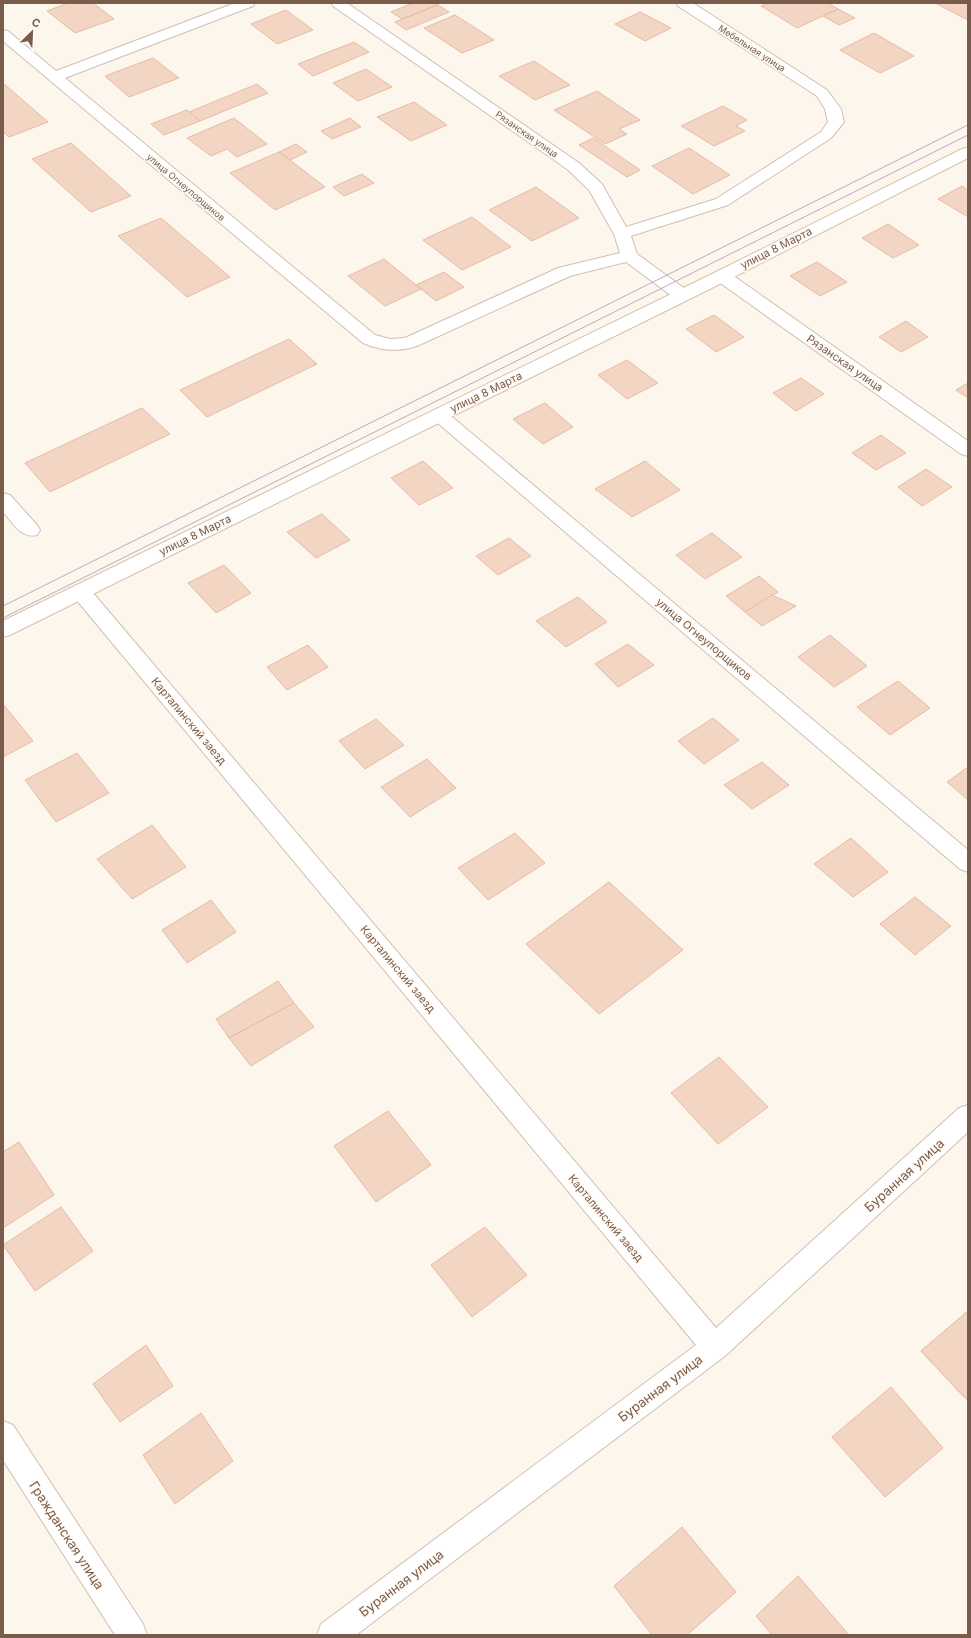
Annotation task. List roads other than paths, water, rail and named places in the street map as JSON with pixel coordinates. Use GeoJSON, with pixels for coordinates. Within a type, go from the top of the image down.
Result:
{"type":"FeatureCollection","features":[{"type":"Feature","properties":{"kind":"street"},"geometry":{"type":"LineString","coordinates":[[54,77],[248,3]]}},
{"type":"Feature","properties":{"kind":"street","name":"Рязанская улица"},"geometry":{"type":"LineString","coordinates":[[338,3],[573,166],[596,188],[622,234],[629,256]]}},
{"type":"Feature","properties":{"kind":"street","name":"Мебельная улица"},"geometry":{"type":"LineString","coordinates":[[622,234],[722,202],[826,135],[836,122],[833,108],[822,93],[683,3]]}},
{"type":"Feature","properties":{"kind":"street","name":"улица Огнеупорщиков"},"geometry":{"type":"LineString","coordinates":[[7,42],[54,77],[369,339],[378,344],[390,346],[411,342],[564,272],[629,256]]}},
{"type":"Feature","properties":{"kind":"street","name":"улица 8 Марта"},"geometry":{"type":"LineString","coordinates":[[3,630],[722,276],[968,152]]}},
{"type":"Feature","properties":{"kind":"street"},"geometry":{"type":"LineString","coordinates":[[629,256],[682,295]]}},
{"type":"Feature","properties":{"kind":"street","name":"Рязанская улица"},"geometry":{"type":"LineString","coordinates":[[722,276],[968,450]]}},
{"type":"Feature","properties":{"kind":"street","name":"улица Огнеупорщиков"},"geometry":{"type":"LineString","coordinates":[[440,415],[968,864]]}},
{"type":"Feature","properties":{"kind":"street"},"geometry":{"type":"LineString","coordinates":[[3,500],[30,530]]}},
{"type":"Feature","properties":{"kind":"street","name":"Карталинский заезд"},"geometry":{"type":"LineString","coordinates":[[81,592],[715,1347]]}},
{"type":"Feature","properties":{"kind":"street","name":"Буранная улица"},"geometry":{"type":"LineString","coordinates":[[332,1635],[715,1347],[968,1116]]}},
{"type":"Feature","properties":{"kind":"street","name":"Гражданская улица"},"geometry":{"type":"LineString","coordinates":[[3,1435],[132,1635]]}},
{"type":"Feature","properties":{"kind":"tram line"},"geometry":{"type":"LineString","coordinates":[[3,606],[968,125]]}},
{"type":"Feature","properties":{"kind":"tram line"},"geometry":{"type":"LineString","coordinates":[[3,618],[968,135]]}}]}
